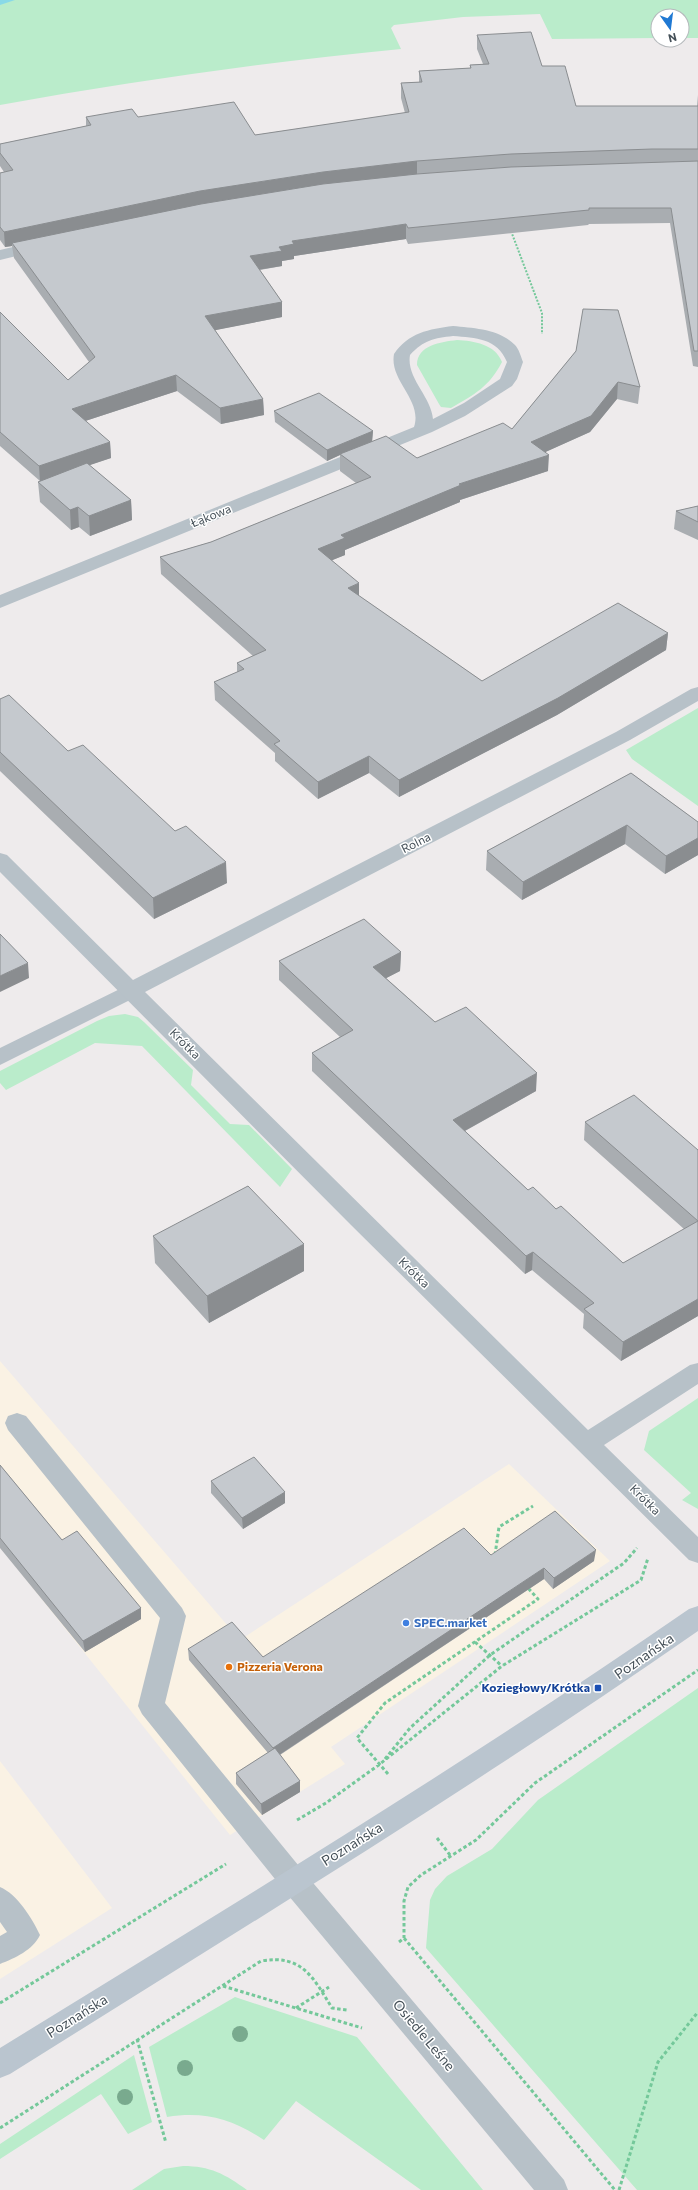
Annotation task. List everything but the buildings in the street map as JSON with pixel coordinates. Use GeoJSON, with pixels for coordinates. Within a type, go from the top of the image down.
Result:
{"type":"FeatureCollection","features":[{"type":"Feature","properties":{"kind":"street"},"geometry":{"type":"LineString","coordinates":[[0,255],[54,243]]}},
{"type":"Feature","properties":{"kind":"street","name":"Łąkowa"},"geometry":{"type":"LineString","coordinates":[[0,602],[455,417],[475,405],[509,379],[515,365],[513,352],[500,340],[479,333],[454,330],[427,335],[408,345],[401,355],[402,369],[423,408],[425,418],[422,430]]}},
{"type":"Feature","properties":{"kind":"street","name":"Rolna"},"geometry":{"type":"LineString","coordinates":[[132,990],[623,736],[698,693]]}},
{"type":"Feature","properties":{"kind":"street","name":"Krótka"},"geometry":{"type":"LineString","coordinates":[[0,860],[132,990],[359,1219],[698,1553]]}},
{"type":"Feature","properties":{"kind":"street"},"geometry":{"type":"LineString","coordinates":[[0,1057],[132,990]]}},
{"type":"Feature","properties":{"kind":"street"},"geometry":{"type":"LineString","coordinates":[[587,1443],[698,1372]]}},
{"type":"Feature","properties":{"kind":"street","name":"Osiedle Leśne"},"geometry":{"type":"LineString","coordinates":[[17,1423],[173,1616],[151,1706],[553,2190]]}},
{"type":"Feature","properties":{"kind":"street","name":"Poznańska"},"geometry":{"type":"LineString","coordinates":[[0,2064],[598,1688],[698,1617]]}},
{"type":"Feature","properties":{"kind":"street"},"geometry":{"type":"LineString","coordinates":[[0,1900],[26,1935],[0,1951]]}},
{"type":"Feature","properties":{"kind":"path"},"geometry":{"type":"LineString","coordinates":[[499,1559],[494,1553],[499,1527],[533,1506]]}},
{"type":"Feature","properties":{"kind":"path"},"geometry":{"type":"LineString","coordinates":[[380,1764],[410,1728],[490,1655],[624,1564],[662,1517]]}},
{"type":"Feature","properties":{"kind":"path"},"geometry":{"type":"LineString","coordinates":[[0,2002],[326,1803],[380,1764],[502,1666],[641,1580],[652,1544],[646,1536]]}},
{"type":"Feature","properties":{"kind":"path"},"geometry":{"type":"LineString","coordinates":[[380,1764],[357,1738],[385,1703],[538,1599],[522,1582]]}},
{"type":"Feature","properties":{"kind":"path"},"geometry":{"type":"LineString","coordinates":[[475,1642],[502,1666]]}},
{"type":"Feature","properties":{"kind":"path"},"geometry":{"type":"LineString","coordinates":[[615,2190],[404,1938],[404,1900],[408,1887],[421,1875],[476,1840],[535,1783],[698,1670]]}},
{"type":"Feature","properties":{"kind":"path"},"geometry":{"type":"LineString","coordinates":[[296,2008],[404,1938]]}},
{"type":"Feature","properties":{"kind":"path"},"geometry":{"type":"LineString","coordinates":[[0,2128],[261,1961],[282,1958],[301,1966],[322,1992],[332,2008],[409,2017]]}},
{"type":"Feature","properties":{"kind":"path"},"geometry":{"type":"LineString","coordinates":[[222,1986],[362,2028],[367,2034]]}},
{"type":"Feature","properties":{"kind":"path"},"geometry":{"type":"LineString","coordinates":[[619,2190],[658,2062],[698,2012]]}},
{"type":"Feature","properties":{"kind":"path"},"geometry":{"type":"LineString","coordinates":[[137,2039],[166,2144]]}},
{"type":"Feature","properties":{"kind":"shaded area"},"geometry":{"type":"Polygon","coordinates":[[[0,1361],[240,1640],[509,1464],[610,1561],[331,1747],[345,1764],[230,1835],[0,1547],[0,1361]]]}},
{"type":"Feature","properties":{"kind":"shaded area"},"geometry":{"type":"Polygon","coordinates":[[[0,1761],[112,1908],[0,1979],[0,1761]]]}},
{"type":"Feature","properties":{"kind":"green space"},"geometry":{"type":"Polygon","coordinates":[[[0,0],[698,0],[698,38],[690,38],[690,8],[650,8],[650,38],[552,39],[540,14],[463,17],[394,25],[391,28],[401,49],[200,73],[0,105],[0,0]]]}},
{"type":"Feature","properties":{"kind":"green space"},"geometry":{"type":"Polygon","coordinates":[[[457,340],[470,341],[489,347],[499,356],[502,362],[492,378],[481,389],[451,408],[441,407],[417,365],[418,358],[425,349],[431,346],[457,340]]]}},
{"type":"Feature","properties":{"kind":"green space"},"geometry":{"type":"Polygon","coordinates":[[[698,708],[698,806],[632,759],[626,750],[698,708]]]}},
{"type":"Feature","properties":{"kind":"green space"},"geometry":{"type":"Polygon","coordinates":[[[125,1014],[138,1017],[193,1070],[191,1085],[230,1124],[249,1125],[292,1169],[280,1187],[142,1046],[95,1043],[6,1090],[0,1083],[0,1071],[97,1021],[109,1016],[125,1014]]]}},
{"type":"Feature","properties":{"kind":"green space"},"geometry":{"type":"Polygon","coordinates":[[[698,1398],[698,1509],[682,1500],[691,1493],[644,1450],[649,1431],[698,1398]]]}},
{"type":"Feature","properties":{"kind":"green space"},"geometry":{"type":"Polygon","coordinates":[[[698,1688],[698,2190],[637,2190],[426,1948],[430,1900],[435,1889],[447,1876],[492,1849],[538,1800],[698,1688]]]}},
{"type":"Feature","properties":{"kind":"green space"},"geometry":{"type":"Polygon","coordinates":[[[235,1997],[357,2037],[483,2190],[421,2190],[296,2101],[264,2140],[241,2127],[218,2118],[194,2115],[167,2117],[149,2047],[235,1997]]]}},
{"type":"Feature","properties":{"kind":"green space"},"geometry":{"type":"Polygon","coordinates":[[[134,2055],[152,2122],[128,2134],[101,2094],[0,2159],[0,2144],[134,2055]]]}},
{"type":"Feature","properties":{"kind":"green space"},"geometry":{"type":"Polygon","coordinates":[[[193,2166],[217,2172],[247,2190],[132,2190],[164,2169],[193,2166]]]}},
{"type":"Feature","properties":{"kind":"waterway"},"geometry":{"type":"LineString","coordinates":[[0,2],[10,0]]}},
{"type":"Feature","properties":{"kind":"place","name":"SPEC.market"},"geometry":{"type":"Point","coordinates":[406,1623]}},
{"type":"Feature","properties":{"kind":"place","name":"Pizzeria Verona"},"geometry":{"type":"Point","coordinates":[229,1667]}},
{"type":"Feature","properties":{"kind":"place","name":"Koziegłowy/Krótka"},"geometry":{"type":"Point","coordinates":[598,1688]}}]}
